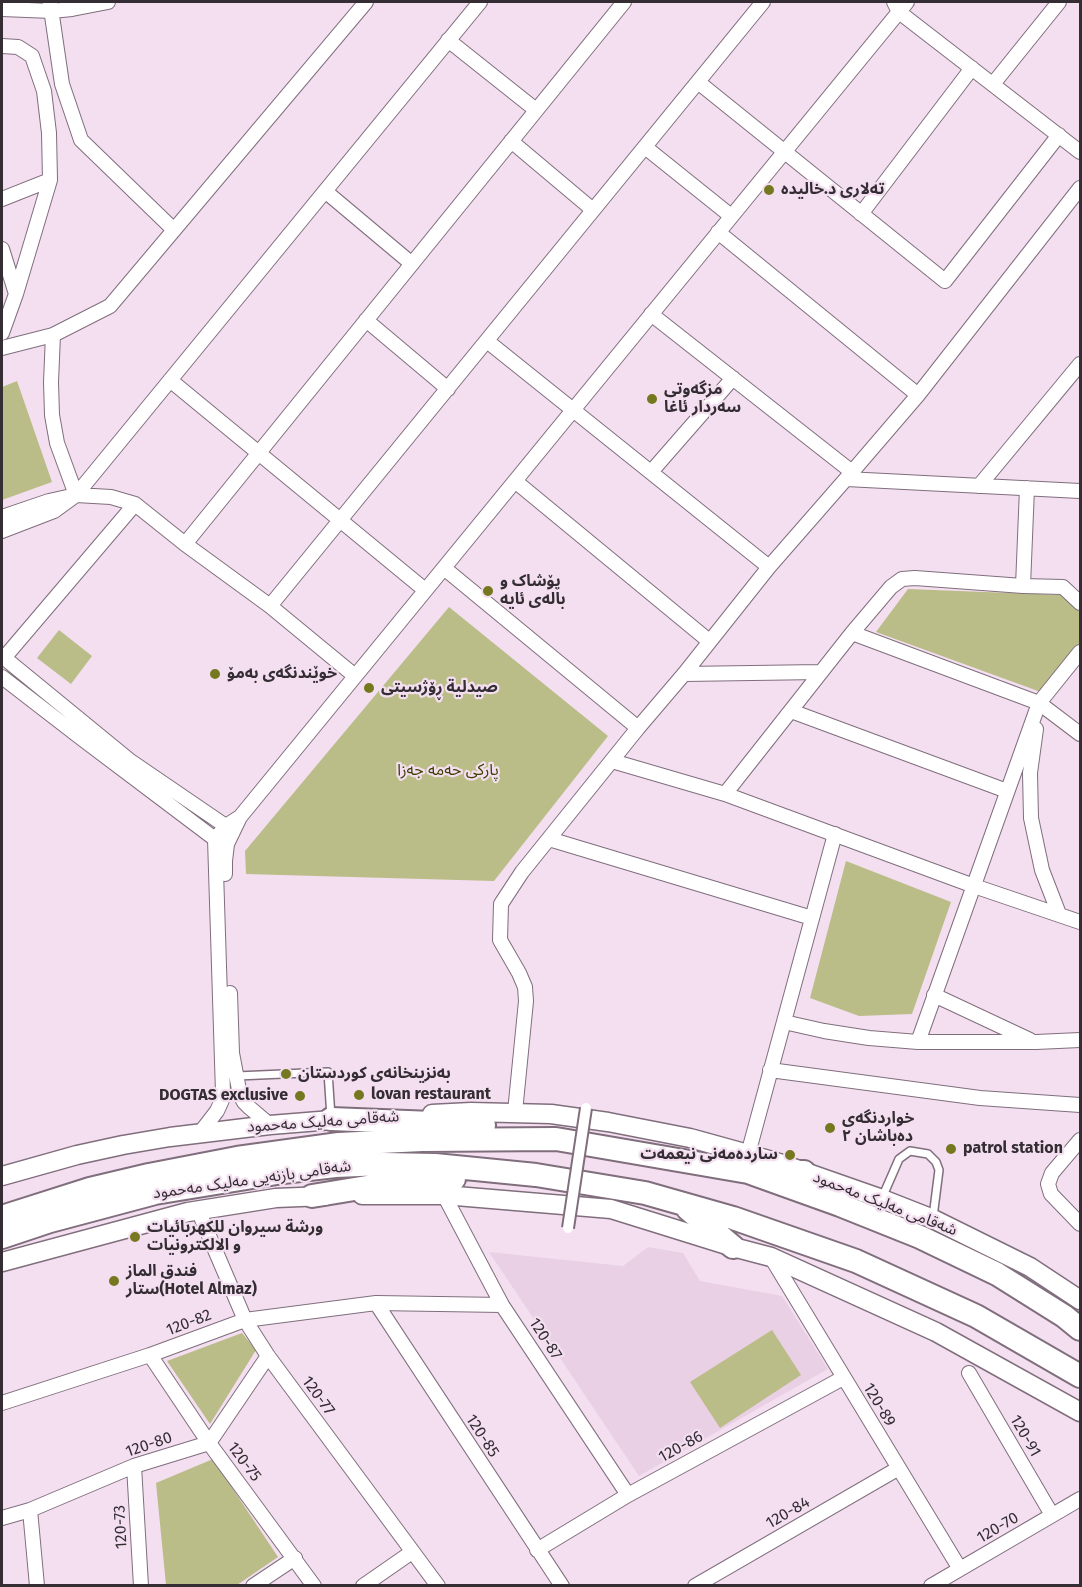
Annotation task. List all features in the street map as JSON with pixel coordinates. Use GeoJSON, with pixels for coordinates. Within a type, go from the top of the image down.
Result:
{"type":"FeatureCollection","features":[{"type":"Feature","properties":{"kind":"highway"},"geometry":{"type":"LineString","coordinates":[[331,1119],[485,1125],[556,1139]]}},
{"type":"Feature","properties":{"kind":"highway","name":"شەقامی بازنەیی مەلیک مەحمود"},"geometry":{"type":"LineString","coordinates":[[2,1237],[92,1209],[278,1163],[339,1143],[556,1139],[748,1163],[840,1205],[920,1237],[997,1274],[1064,1316],[1080,1329]]}},
{"type":"Feature","properties":{"kind":"highway","name":"شەقامی بازنەیی مەلیک مەحمود"},"geometry":{"type":"LineString","coordinates":[[2,1217],[48,1201],[119,1182],[198,1165],[278,1163],[335,1166],[435,1165],[536,1175],[645,1193],[733,1218],[856,1261],[976,1316],[1080,1376]]}},
{"type":"Feature","properties":{"kind":"highway"},"geometry":{"type":"LineString","coordinates":[[748,1163],[804,1172]]}},
{"type":"Feature","properties":{"kind":"highway"},"geometry":{"type":"LineString","coordinates":[[312,1196],[385,1184],[536,1175]]}},
{"type":"Feature","properties":{"kind":"highway"},"geometry":{"type":"LineString","coordinates":[[682,1204],[733,1247]]}},
{"type":"Feature","properties":{"kind":"main road","name":"شەقامی مەلیک مەحمود"},"geometry":{"type":"LineString","coordinates":[[2,1176],[123,1145],[200,1133],[331,1119],[471,1112],[551,1114],[608,1122],[690,1138],[748,1163]]}},
{"type":"Feature","properties":{"kind":"main road"},"geometry":{"type":"LineString","coordinates":[[2,1171],[77,1155]]}},
{"type":"Feature","properties":{"kind":"main road","name":"شەقامی مەلیک مەحمود"},"geometry":{"type":"LineString","coordinates":[[804,1172],[933,1219],[1030,1267],[1080,1300]]}},
{"type":"Feature","properties":{"kind":"main road"},"geometry":{"type":"LineString","coordinates":[[2,1262],[198,1210],[276,1198],[444,1195],[611,1209],[771,1257],[936,1332],[1080,1412]]}},
{"type":"Feature","properties":{"kind":"street"},"geometry":{"type":"LineString","coordinates":[[2,9],[51,6],[72,9],[108,2]]}},
{"type":"Feature","properties":{"kind":"street"},"geometry":{"type":"LineString","coordinates":[[2,348],[53,335],[110,306],[366,2]]}},
{"type":"Feature","properties":{"kind":"street"},"geometry":{"type":"LineString","coordinates":[[2,531],[54,511],[76,495],[480,2]]}},
{"type":"Feature","properties":{"kind":"street"},"geometry":{"type":"LineString","coordinates":[[185,544],[624,2]]}},
{"type":"Feature","properties":{"kind":"street"},"geometry":{"type":"LineString","coordinates":[[270,606],[763,2]]}},
{"type":"Feature","properties":{"kind":"street"},"geometry":{"type":"LineString","coordinates":[[993,84],[1059,2]]}},
{"type":"Feature","properties":{"kind":"street"},"geometry":{"type":"LineString","coordinates":[[270,1125],[244,1102],[240,1095],[232,1053],[226,835],[784,152],[900,5],[972,68],[1080,150]]}},
{"type":"Feature","properties":{"kind":"street"},"geometry":{"type":"LineString","coordinates":[[51,6],[62,84],[81,140],[174,230]]}},
{"type":"Feature","properties":{"kind":"street"},"geometry":{"type":"LineString","coordinates":[[448,40],[536,110]]}},
{"type":"Feature","properties":{"kind":"street"},"geometry":{"type":"LineString","coordinates":[[2,46],[18,47],[32,56],[44,91],[49,133],[50,180],[2,333]]}},
{"type":"Feature","properties":{"kind":"street"},"geometry":{"type":"LineString","coordinates":[[861,214],[972,68]]}},
{"type":"Feature","properties":{"kind":"street"},"geometry":{"type":"LineString","coordinates":[[698,82],[945,281],[1059,135]]}},
{"type":"Feature","properties":{"kind":"street"},"geometry":{"type":"LineString","coordinates":[[511,141],[593,210]]}},
{"type":"Feature","properties":{"kind":"street"},"geometry":{"type":"LineString","coordinates":[[645,147],[731,216]]}},
{"type":"Feature","properties":{"kind":"street"},"geometry":{"type":"LineString","coordinates":[[2,199],[50,180]]}},
{"type":"Feature","properties":{"kind":"street"},"geometry":{"type":"LineString","coordinates":[[515,1112],[526,1001],[525,987],[500,940],[501,904],[522,872],[769,567],[918,395],[1080,188]]}},
{"type":"Feature","properties":{"kind":"street"},"geometry":{"type":"LineString","coordinates":[[325,191],[412,264]]}},
{"type":"Feature","properties":{"kind":"street"},"geometry":{"type":"LineString","coordinates":[[718,232],[918,395]]}},
{"type":"Feature","properties":{"kind":"street"},"geometry":{"type":"LineString","coordinates":[[2,249],[16,294]]}},
{"type":"Feature","properties":{"kind":"street"},"geometry":{"type":"LineString","coordinates":[[651,314],[733,378],[849,476],[1080,491]]}},
{"type":"Feature","properties":{"kind":"street"},"geometry":{"type":"LineString","coordinates":[[366,320],[448,389]]}},
{"type":"Feature","properties":{"kind":"street"},"geometry":{"type":"LineString","coordinates":[[53,335],[52,415],[57,443],[76,495]]}},
{"type":"Feature","properties":{"kind":"street"},"geometry":{"type":"LineString","coordinates":[[487,341],[769,567]]}},
{"type":"Feature","properties":{"kind":"street"},"geometry":{"type":"LineString","coordinates":[[978,486],[1080,364]]}},
{"type":"Feature","properties":{"kind":"street"},"geometry":{"type":"LineString","coordinates":[[651,472],[733,378]]}},
{"type":"Feature","properties":{"kind":"street"},"geometry":{"type":"LineString","coordinates":[[170,380],[425,590]]}},
{"type":"Feature","properties":{"kind":"street"},"geometry":{"type":"LineString","coordinates":[[515,481],[709,641]]}},
{"type":"Feature","properties":{"kind":"street"},"geometry":{"type":"LineString","coordinates":[[1023,586],[1027,488]]}},
{"type":"Feature","properties":{"kind":"street"},"geometry":{"type":"LineString","coordinates":[[2,517],[49,501],[76,495],[111,497],[135,504],[270,606],[355,676]]}},
{"type":"Feature","properties":{"kind":"street"},"geometry":{"type":"LineString","coordinates":[[135,504],[3,657],[129,760],[226,835]]}},
{"type":"Feature","properties":{"kind":"street"},"geometry":{"type":"LineString","coordinates":[[444,568],[638,728]]}},
{"type":"Feature","properties":{"kind":"street"},"geometry":{"type":"LineString","coordinates":[[725,794],[852,633],[891,587],[902,579],[1063,587],[1080,603]]}},
{"type":"Feature","properties":{"kind":"street"},"geometry":{"type":"LineString","coordinates":[[852,633],[1040,703],[1080,734]]}},
{"type":"Feature","properties":{"kind":"street"},"geometry":{"type":"LineString","coordinates":[[918,1042],[1040,703],[1080,652]]}},
{"type":"Feature","properties":{"kind":"street"},"geometry":{"type":"LineString","coordinates":[[684,674],[820,672]]}},
{"type":"Feature","properties":{"kind":"street"},"geometry":{"type":"LineString","coordinates":[[2,677],[226,835]]}},
{"type":"Feature","properties":{"kind":"street"},"geometry":{"type":"LineString","coordinates":[[1040,703],[1030,773],[1030,818],[1042,870],[1059,914]]}},
{"type":"Feature","properties":{"kind":"street"},"geometry":{"type":"LineString","coordinates":[[791,711],[1007,790]]}},
{"type":"Feature","properties":{"kind":"street"},"geometry":{"type":"LineString","coordinates":[[612,761],[725,794],[974,886],[1080,921]]}},
{"type":"Feature","properties":{"kind":"street"},"geometry":{"type":"LineString","coordinates":[[748,1163],[770,1071],[835,834]]}},
{"type":"Feature","properties":{"kind":"street"},"geometry":{"type":"LineString","coordinates":[[200,1133],[217,1111],[224,1093],[226,835]]}},
{"type":"Feature","properties":{"kind":"street"},"geometry":{"type":"LineString","coordinates":[[549,839],[812,918]]}},
{"type":"Feature","properties":{"kind":"street"},"geometry":{"type":"LineString","coordinates":[[934,995],[1036,1042]]}},
{"type":"Feature","properties":{"kind":"street"},"geometry":{"type":"LineString","coordinates":[[784,1022],[870,1038],[918,1042],[1080,1040]]}},
{"type":"Feature","properties":{"kind":"street"},"geometry":{"type":"LineString","coordinates":[[770,1071],[980,1098],[1080,1105]]}},
{"type":"Feature","properties":{"kind":"street"},"geometry":{"type":"LineString","coordinates":[[568,1228],[586,1108]]}},
{"type":"Feature","properties":{"kind":"street"},"geometry":{"type":"LineString","coordinates":[[1080,1140],[1052,1173],[1048,1184],[1050,1194],[1080,1224]]}},
{"type":"Feature","properties":{"kind":"street","name":"120-87"},"geometry":{"type":"LineString","coordinates":[[444,1195],[502,1305],[628,1495]]}},
{"type":"Feature","properties":{"kind":"street","name":"120-77"},"geometry":{"type":"LineString","coordinates":[[198,1210],[245,1320],[268,1356],[438,1586]]}},
{"type":"Feature","properties":{"kind":"street","name":"120-89"},"geometry":{"type":"LineString","coordinates":[[771,1257],[960,1569]]}},
{"type":"Feature","properties":{"kind":"street","name":"120-82"},"geometry":{"type":"LineString","coordinates":[[2,1403],[150,1355],[245,1320],[376,1303],[502,1305]]}},
{"type":"Feature","properties":{"kind":"street","name":"120-85"},"geometry":{"type":"LineString","coordinates":[[376,1303],[562,1586]]}},
{"type":"Feature","properties":{"kind":"street","name":"120-75"},"geometry":{"type":"LineString","coordinates":[[150,1355],[209,1443],[314,1586]]}},
{"type":"Feature","properties":{"kind":"street"},"geometry":{"type":"LineString","coordinates":[[209,1443],[268,1356]]}},
{"type":"Feature","properties":{"kind":"street","name":"120-91"},"geometry":{"type":"LineString","coordinates":[[969,1373],[1052,1515]]}},
{"type":"Feature","properties":{"kind":"street","name":"120-86"},"geometry":{"type":"LineString","coordinates":[[537,1550],[628,1495],[843,1378]]}},
{"type":"Feature","properties":{"kind":"street","name":"120-80"},"geometry":{"type":"LineString","coordinates":[[2,1518],[30,1510],[134,1467],[209,1443]]}},
{"type":"Feature","properties":{"kind":"street","name":"120-73"},"geometry":{"type":"LineString","coordinates":[[134,1467],[141,1586]]}},
{"type":"Feature","properties":{"kind":"street","name":"120-84"},"geometry":{"type":"LineString","coordinates":[[695,1586],[898,1468]]}},
{"type":"Feature","properties":{"kind":"street","name":"120-70"},"geometry":{"type":"LineString","coordinates":[[931,1586],[1080,1499]]}},
{"type":"Feature","properties":{"kind":"street"},"geometry":{"type":"LineString","coordinates":[[30,1510],[37,1586]]}},
{"type":"Feature","properties":{"kind":"street"},"geometry":{"type":"LineString","coordinates":[[363,1586],[412,1552]]}},
{"type":"Feature","properties":{"kind":"street"},"geometry":{"type":"LineString","coordinates":[[253,1586],[295,1558]]}},
{"type":"Feature","properties":{"kind":"lane"},"geometry":{"type":"LineString","coordinates":[[237,1076],[328,1072],[331,1119]]}},
{"type":"Feature","properties":{"kind":"lane"},"geometry":{"type":"LineString","coordinates":[[882,1199],[898,1159],[910,1151],[928,1154],[936,1162],[939,1170],[933,1219]]}},
{"type":"Feature","properties":{"kind":"shaded area"},"geometry":{"type":"Polygon","coordinates":[[[648,1247],[683,1253],[700,1281],[782,1296],[828,1369],[639,1476],[489,1252],[623,1266],[648,1247]]]}},
{"type":"Feature","properties":{"kind":"green space"},"geometry":{"type":"Polygon","coordinates":[[[17,381],[52,482],[2,500],[2,387],[17,381]]]}},
{"type":"Feature","properties":{"kind":"green space"},"geometry":{"type":"Polygon","coordinates":[[[908,589],[1062,595],[1080,610],[1080,656],[1049,695],[876,632],[908,589]]]}},
{"type":"Feature","properties":{"kind":"green space","name":"پارکی حەمە جەزا"},"geometry":{"type":"Polygon","coordinates":[[[449,607],[608,736],[494,881],[246,874],[245,851],[449,607]]]}},
{"type":"Feature","properties":{"kind":"green space"},"geometry":{"type":"Polygon","coordinates":[[[59,630],[92,656],[71,684],[37,658],[59,630]]]}},
{"type":"Feature","properties":{"kind":"green space"},"geometry":{"type":"Polygon","coordinates":[[[846,861],[951,902],[912,1014],[859,1016],[810,998],[846,861]]]}},
{"type":"Feature","properties":{"kind":"green space"},"geometry":{"type":"Polygon","coordinates":[[[772,1330],[801,1375],[720,1428],[690,1382],[772,1330]]]}},
{"type":"Feature","properties":{"kind":"green space"},"geometry":{"type":"Polygon","coordinates":[[[242,1333],[256,1350],[210,1424],[167,1361],[242,1333]]]}},
{"type":"Feature","properties":{"kind":"green space"},"geometry":{"type":"Polygon","coordinates":[[[213,1459],[278,1557],[237,1585],[166,1585],[156,1483],[213,1459]]]}},
{"type":"Feature","properties":{"kind":"place","name":"تەلاری د.خالیدە"},"geometry":{"type":"Point","coordinates":[769,190]}},
{"type":"Feature","properties":{"kind":"place","name":"مزگەوتی سەردار ئاغا"},"geometry":{"type":"Point","coordinates":[652,399]}},
{"type":"Feature","properties":{"kind":"place","name":"پۆشاک و بالەی ئایە"},"geometry":{"type":"Point","coordinates":[488,591]}},
{"type":"Feature","properties":{"kind":"place","name":"خوێندنگەی بەمۆ"},"geometry":{"type":"Point","coordinates":[215,674]}},
{"type":"Feature","properties":{"kind":"place","name":"صيدلية ڕۆژسیتی"},"geometry":{"type":"Point","coordinates":[369,688]}},
{"type":"Feature","properties":{"kind":"place","name":"بەنزینخانەی کوردستان"},"geometry":{"type":"Point","coordinates":[286,1074]}},
{"type":"Feature","properties":{"kind":"place","name":"lovan restaurant"},"geometry":{"type":"Point","coordinates":[359,1095]}},
{"type":"Feature","properties":{"kind":"place","name":"DOGTAS exclusive"},"geometry":{"type":"Point","coordinates":[300,1096]}},
{"type":"Feature","properties":{"kind":"place","name":"خواردنگەی دەباشان ٢"},"geometry":{"type":"Point","coordinates":[830,1128]}},
{"type":"Feature","properties":{"kind":"place","name":"patrol station"},"geometry":{"type":"Point","coordinates":[951,1149]}},
{"type":"Feature","properties":{"kind":"place","name":"ساردەمەنی نیعمەت"},"geometry":{"type":"Point","coordinates":[790,1155]}},
{"type":"Feature","properties":{"kind":"place","name":"ورشة سيروان للكهربائيات و الالكترونيات"},"geometry":{"type":"Point","coordinates":[135,1237]}},
{"type":"Feature","properties":{"kind":"place","name":"فندق الماز ستار(Hotel Almaz)"},"geometry":{"type":"Point","coordinates":[114,1281]}}]}
